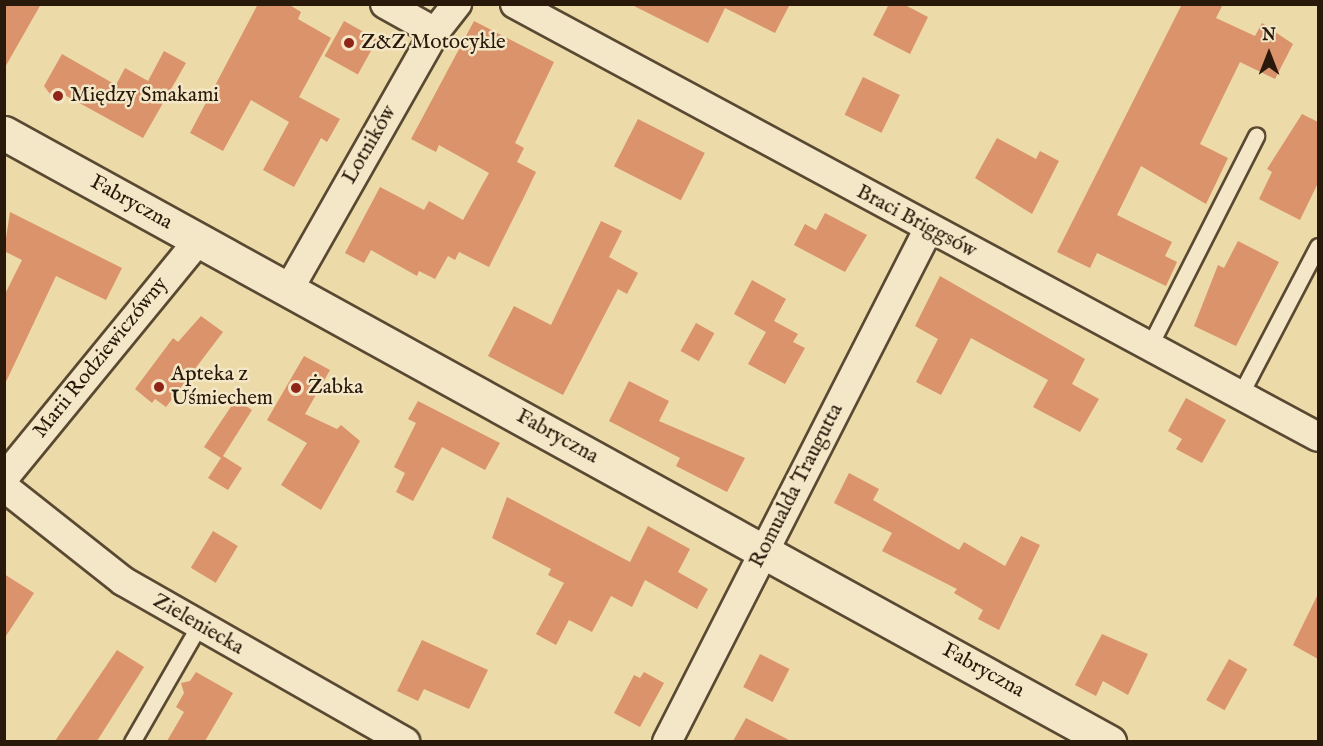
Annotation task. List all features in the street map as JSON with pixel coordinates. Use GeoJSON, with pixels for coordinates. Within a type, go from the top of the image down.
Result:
{"type":"FeatureCollection","features":[{"type":"Feature","properties":{"kind":"street"},"geometry":{"type":"LineString","coordinates":[[385,4],[435,32]]}},
{"type":"Feature","properties":{"kind":"street","name":"Lotników"},"geometry":{"type":"LineString","coordinates":[[289,290],[435,32],[457,4]]}},
{"type":"Feature","properties":{"kind":"street","name":"Braci Briggsów"},"geometry":{"type":"LineString","coordinates":[[515,4],[928,230],[1318,436]]}},
{"type":"Feature","properties":{"kind":"street","name":"Fabryczna"},"geometry":{"type":"LineString","coordinates":[[4,133],[1109,741]]}},
{"type":"Feature","properties":{"kind":"street","name":"Romualda Traugutta"},"geometry":{"type":"LineString","coordinates":[[667,741],[928,230]]}},
{"type":"Feature","properties":{"kind":"street","name":"Marii Rodziewiczówny"},"geometry":{"type":"LineString","coordinates":[[4,478],[199,240]]}},
{"type":"Feature","properties":{"kind":"street","name":"Zieleniecka"},"geometry":{"type":"LineString","coordinates":[[4,487],[123,581],[198,627],[405,741]]}},
{"type":"Feature","properties":{"kind":"lane"},"geometry":{"type":"LineString","coordinates":[[1149,346],[1256,136]]}},
{"type":"Feature","properties":{"kind":"lane"},"geometry":{"type":"LineString","coordinates":[[1240,394],[1318,246]]}},
{"type":"Feature","properties":{"kind":"lane"},"geometry":{"type":"LineString","coordinates":[[132,741],[198,627]]}},
{"type":"Feature","properties":{"kind":"building"},"geometry":{"type":"Polygon","coordinates":[[[4,4],[41,4],[4,69],[4,4]]]}},
{"type":"Feature","properties":{"kind":"building"},"geometry":{"type":"Polygon","coordinates":[[[258,4],[288,4],[301,12],[298,19],[331,38],[299,97],[340,119],[327,142],[321,138],[294,187],[263,170],[289,122],[251,100],[223,151],[190,133],[258,4]]]}},
{"type":"Feature","properties":{"kind":"building"},"geometry":{"type":"Polygon","coordinates":[[[630,4],[790,4],[775,33],[725,8],[708,43],[630,4]]]}},
{"type":"Feature","properties":{"kind":"building"},"geometry":{"type":"Polygon","coordinates":[[[889,4],[903,4],[928,17],[910,54],[873,35],[889,4]]]}},
{"type":"Feature","properties":{"kind":"building"},"geometry":{"type":"Polygon","coordinates":[[[1182,4],[1223,4],[1216,18],[1255,36],[1262,23],[1293,44],[1275,79],[1240,62],[1200,144],[1228,158],[1206,204],[1141,166],[1117,215],[1172,242],[1165,256],[1177,262],[1166,286],[1097,253],[1090,268],[1057,252],[1182,4]]]}},
{"type":"Feature","properties":{"kind":"building"},"geometry":{"type":"Polygon","coordinates":[[[344,21],[377,39],[358,74],[325,56],[344,21]]]}},
{"type":"Feature","properties":{"kind":"building"},"geometry":{"type":"Polygon","coordinates":[[[474,21],[554,62],[515,143],[524,148],[517,162],[536,172],[489,267],[459,252],[455,260],[448,256],[435,279],[419,271],[417,276],[371,250],[364,263],[345,253],[380,187],[424,210],[429,201],[463,220],[489,173],[439,145],[436,152],[411,139],[474,21]]]}},
{"type":"Feature","properties":{"kind":"building"},"geometry":{"type":"Polygon","coordinates":[[[164,51],[186,63],[143,138],[63,94],[56,102],[44,86],[62,54],[116,85],[125,68],[148,81],[164,51]]]}},
{"type":"Feature","properties":{"kind":"building"},"geometry":{"type":"Polygon","coordinates":[[[863,77],[900,95],[881,133],[845,115],[863,77]]]}},
{"type":"Feature","properties":{"kind":"building"},"geometry":{"type":"Polygon","coordinates":[[[1302,114],[1318,122],[1318,183],[1300,220],[1259,199],[1272,172],[1267,169],[1302,114]]]}},
{"type":"Feature","properties":{"kind":"building"},"geometry":{"type":"Polygon","coordinates":[[[638,119],[705,153],[681,200],[614,166],[638,119]]]}},
{"type":"Feature","properties":{"kind":"building"},"geometry":{"type":"Polygon","coordinates":[[[997,138],[1036,159],[1040,151],[1059,161],[1032,214],[975,178],[997,138]]]}},
{"type":"Feature","properties":{"kind":"building"},"geometry":{"type":"Polygon","coordinates":[[[10,212],[122,268],[106,300],[56,276],[4,386],[4,296],[22,260],[4,251],[10,212]]]}},
{"type":"Feature","properties":{"kind":"building"},"geometry":{"type":"Polygon","coordinates":[[[825,213],[867,235],[845,272],[794,245],[805,224],[816,230],[825,213]]]}},
{"type":"Feature","properties":{"kind":"building"},"geometry":{"type":"Polygon","coordinates":[[[601,221],[622,231],[609,257],[638,273],[627,294],[618,289],[563,395],[488,356],[514,306],[551,325],[601,221]]]}},
{"type":"Feature","properties":{"kind":"building"},"geometry":{"type":"Polygon","coordinates":[[[1238,241],[1279,262],[1236,346],[1194,326],[1218,265],[1224,268],[1238,241]]]}},
{"type":"Feature","properties":{"kind":"building"},"geometry":{"type":"Polygon","coordinates":[[[940,276],[1085,359],[1072,384],[1099,399],[1080,432],[1033,407],[1048,380],[971,338],[941,395],[916,382],[938,339],[915,326],[940,276]]]}},
{"type":"Feature","properties":{"kind":"building"},"geometry":{"type":"Polygon","coordinates":[[[752,280],[786,299],[774,321],[798,334],[793,342],[805,348],[785,384],[748,364],[766,332],[734,314],[752,280]]]}},
{"type":"Feature","properties":{"kind":"building"},"geometry":{"type":"Polygon","coordinates":[[[201,316],[223,332],[166,407],[155,399],[152,403],[135,389],[173,338],[178,342],[201,316]]]}},
{"type":"Feature","properties":{"kind":"building"},"geometry":{"type":"Polygon","coordinates":[[[696,323],[714,333],[699,361],[680,351],[696,323]]]}},
{"type":"Feature","properties":{"kind":"building"},"geometry":{"type":"Polygon","coordinates":[[[304,356],[330,370],[305,414],[337,429],[341,425],[360,441],[321,510],[281,485],[307,443],[267,420],[304,356]]]}},
{"type":"Feature","properties":{"kind":"building"},"geometry":{"type":"Polygon","coordinates":[[[629,381],[669,401],[659,421],[745,458],[727,492],[676,466],[680,458],[609,421],[629,381]]]}},
{"type":"Feature","properties":{"kind":"building"},"geometry":{"type":"Polygon","coordinates":[[[1186,398],[1226,420],[1202,463],[1176,449],[1182,439],[1168,431],[1186,398]]]}},
{"type":"Feature","properties":{"kind":"building"},"geometry":{"type":"Polygon","coordinates":[[[236,399],[252,410],[223,456],[242,468],[228,490],[208,478],[221,458],[204,447],[236,399]]]}},
{"type":"Feature","properties":{"kind":"building"},"geometry":{"type":"Polygon","coordinates":[[[418,401],[500,443],[485,470],[442,447],[413,501],[396,492],[405,473],[394,467],[416,423],[408,419],[418,401]]]}},
{"type":"Feature","properties":{"kind":"building"},"geometry":{"type":"Polygon","coordinates":[[[849,473],[879,489],[873,500],[959,550],[964,542],[1005,566],[1021,536],[1040,545],[999,630],[978,619],[983,610],[954,593],[957,589],[882,551],[892,533],[834,503],[849,473]]]}},
{"type":"Feature","properties":{"kind":"building"},"geometry":{"type":"Polygon","coordinates":[[[507,497],[630,562],[648,526],[690,549],[678,572],[708,589],[697,609],[645,580],[632,607],[611,596],[592,632],[569,620],[556,645],[536,634],[564,583],[548,575],[551,569],[492,538],[507,497]]]}},
{"type":"Feature","properties":{"kind":"building"},"geometry":{"type":"Polygon","coordinates":[[[213,531],[238,546],[216,583],[191,568],[213,531]]]}},
{"type":"Feature","properties":{"kind":"building"},"geometry":{"type":"Polygon","coordinates":[[[4,574],[34,593],[4,639],[4,574]]]}},
{"type":"Feature","properties":{"kind":"building"},"geometry":{"type":"Polygon","coordinates":[[[1318,594],[1318,659],[1293,645],[1318,594]]]}},
{"type":"Feature","properties":{"kind":"building"},"geometry":{"type":"Polygon","coordinates":[[[1102,634],[1148,654],[1128,695],[1103,681],[1096,696],[1075,685],[1102,634]]]}},
{"type":"Feature","properties":{"kind":"building"},"geometry":{"type":"Polygon","coordinates":[[[422,640],[488,670],[469,709],[424,689],[418,701],[397,691],[422,640]]]}},
{"type":"Feature","properties":{"kind":"building"},"geometry":{"type":"Polygon","coordinates":[[[117,650],[144,667],[97,741],[55,741],[117,650]]]}},
{"type":"Feature","properties":{"kind":"building"},"geometry":{"type":"Polygon","coordinates":[[[760,654],[789,669],[773,702],[743,687],[760,654]]]}},
{"type":"Feature","properties":{"kind":"building"},"geometry":{"type":"Polygon","coordinates":[[[1229,659],[1247,669],[1225,710],[1206,700],[1229,659]]]}},
{"type":"Feature","properties":{"kind":"building"},"geometry":{"type":"Polygon","coordinates":[[[196,672],[233,693],[205,741],[167,741],[184,712],[176,707],[184,693],[181,683],[190,681],[196,672]]]}},
{"type":"Feature","properties":{"kind":"building"},"geometry":{"type":"Polygon","coordinates":[[[644,672],[664,683],[640,727],[614,713],[634,675],[640,678],[644,672]]]}},
{"type":"Feature","properties":{"kind":"building"},"geometry":{"type":"Polygon","coordinates":[[[746,718],[791,741],[733,741],[746,718]]]}},
{"type":"Feature","properties":{"kind":"place","name":"Z&Z Motocykle"},"geometry":{"type":"Point","coordinates":[349,43]}},
{"type":"Feature","properties":{"kind":"place","name":"Między Smakami"},"geometry":{"type":"Point","coordinates":[58,96]}},
{"type":"Feature","properties":{"kind":"place","name":"Apteka z Uśmiechem"},"geometry":{"type":"Point","coordinates":[159,387]}},
{"type":"Feature","properties":{"kind":"place","name":"Żabka"},"geometry":{"type":"Point","coordinates":[296,388]}}]}
